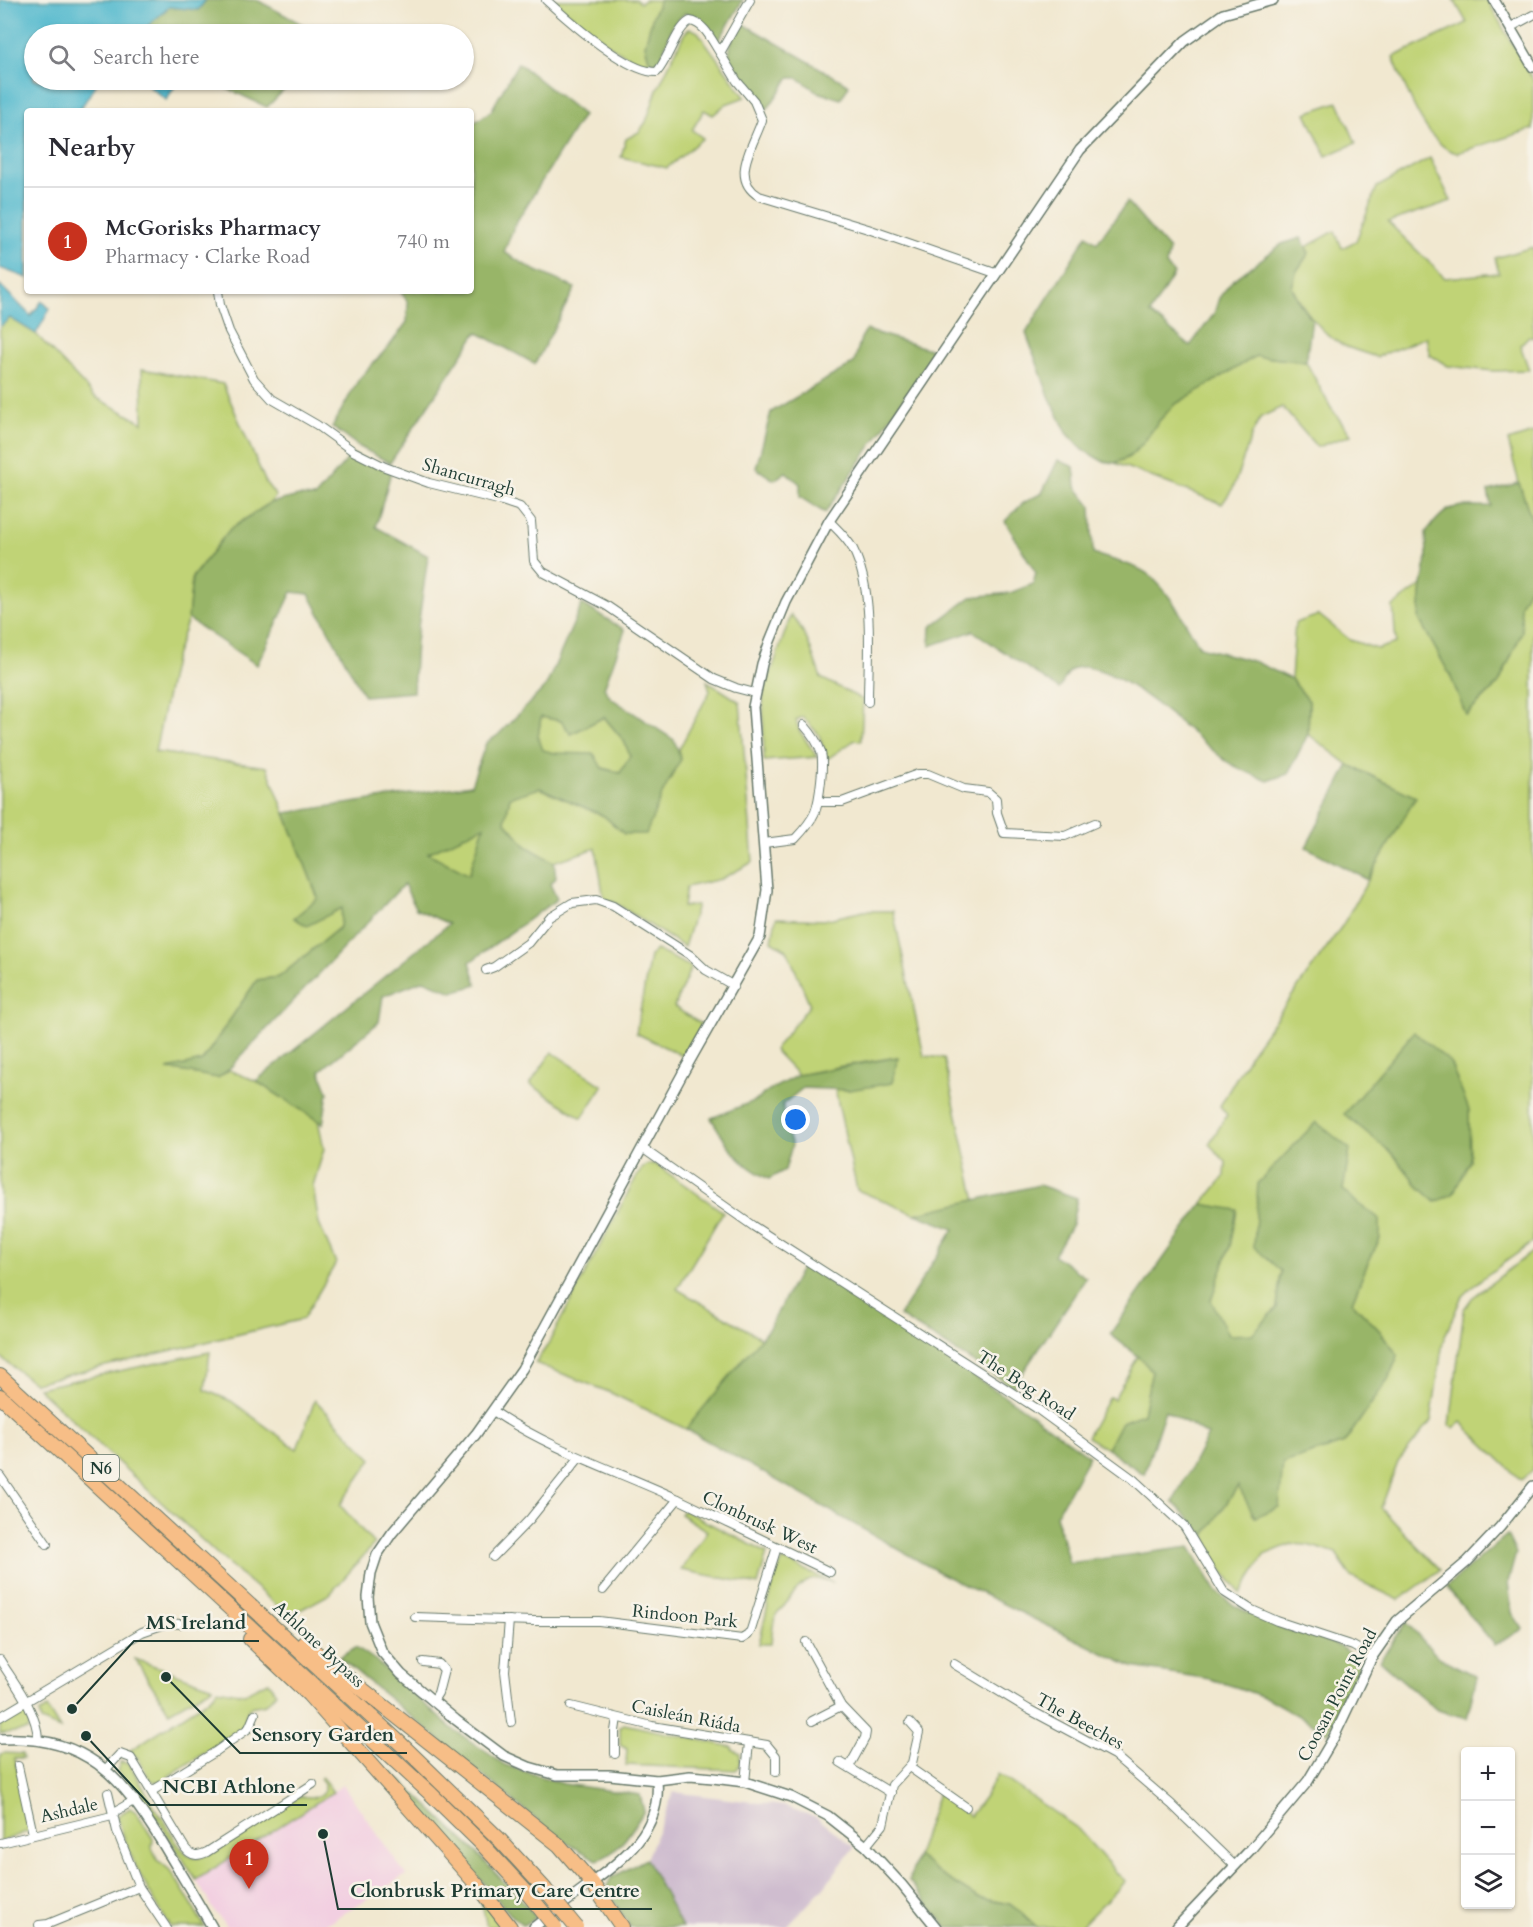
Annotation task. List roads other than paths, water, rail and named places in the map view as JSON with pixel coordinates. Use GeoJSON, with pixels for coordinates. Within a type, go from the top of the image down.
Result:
{"type":"FeatureCollection","features":[{"type":"Feature","properties":{"kind":"highway","name":"Athlone Bypass"},"geometry":{"type":"LineString","coordinates":[[0,1376],[401,1744],[498,1838],[576,1927]]}},
{"type":"Feature","properties":{"kind":"highway","name":"Athlone Bypass"},"geometry":{"type":"LineString","coordinates":[[0,1396],[431,1794],[481,1843],[555,1927]]}},
{"type":"Feature","properties":{"kind":"highway","name":"N6"},"geometry":{"type":"LineString","coordinates":[[138,1523],[169,1562],[309,1695],[479,1887],[510,1927]]}},
{"type":"Feature","properties":{"kind":"highway","name":"N6"},"geometry":{"type":"LineString","coordinates":[[202,1561],[559,1845],[592,1883],[622,1927]]}},
{"type":"Feature","properties":{"kind":"street"},"geometry":{"type":"LineString","coordinates":[[546,0],[566,18],[619,57],[647,72],[657,72],[671,51],[681,27],[690,21],[699,24],[737,81],[754,101],[762,120],[745,164],[744,174],[749,190],[759,196],[868,229],[995,273]]}},
{"type":"Feature","properties":{"kind":"street"},"geometry":{"type":"LineString","coordinates":[[720,53],[750,0]]}},
{"type":"Feature","properties":{"kind":"street"},"geometry":{"type":"LineString","coordinates":[[936,1927],[896,1877],[866,1846],[836,1821],[791,1797],[745,1782],[690,1776],[657,1780],[610,1775],[556,1775],[529,1767],[496,1751],[433,1701],[391,1663],[378,1645],[369,1611],[371,1573],[377,1555],[388,1539],[476,1434],[522,1369],[684,1071],[760,937],[767,890],[753,707],[755,693],[764,657],[786,602],[829,521],[1080,150],[1185,41],[1223,14],[1272,0]]}},
{"type":"Feature","properties":{"kind":"street"},"geometry":{"type":"LineString","coordinates":[[1494,0],[1533,67]]}},
{"type":"Feature","properties":{"kind":"street"},"geometry":{"type":"LineString","coordinates":[[1510,27],[1533,15]]}},
{"type":"Feature","properties":{"kind":"street","name":"Shancurragh"},"geometry":{"type":"LineString","coordinates":[[219,294],[229,332],[254,379],[272,399],[317,425],[353,451],[385,467],[429,483],[520,507],[531,521],[534,561],[541,570],[607,606],[714,679],[755,693]]}},
{"type":"Feature","properties":{"kind":"street"},"geometry":{"type":"LineString","coordinates":[[829,521],[847,539],[862,572],[868,629],[868,702]]}},
{"type":"Feature","properties":{"kind":"street"},"geometry":{"type":"LineString","coordinates":[[764,843],[795,839],[808,824],[820,802],[821,752],[814,737],[804,724]]}},
{"type":"Feature","properties":{"kind":"street"},"geometry":{"type":"LineString","coordinates":[[820,802],[842,802],[918,774],[928,774],[964,789],[988,792],[996,799],[997,813],[1004,833],[1065,836],[1095,823]]}},
{"type":"Feature","properties":{"kind":"street"},"geometry":{"type":"LineString","coordinates":[[486,970],[528,944],[549,917],[572,903],[596,900],[613,906],[690,956],[706,970],[734,986]]}},
{"type":"Feature","properties":{"kind":"street","name":"The Bog Road"},"geometry":{"type":"LineString","coordinates":[[642,1148],[753,1226],[1036,1408],[1133,1479],[1184,1526],[1224,1592],[1252,1610],[1277,1621],[1353,1646],[1372,1657]]}},
{"type":"Feature","properties":{"kind":"street","name":"Clonbrusk West"},"geometry":{"type":"LineString","coordinates":[[493,1411],[579,1458],[678,1499],[830,1572]]}},
{"type":"Feature","properties":{"kind":"street"},"geometry":{"type":"LineString","coordinates":[[493,1557],[530,1519],[579,1458]]}},
{"type":"Feature","properties":{"kind":"street"},"geometry":{"type":"LineString","coordinates":[[0,1476],[47,1544]]}},
{"type":"Feature","properties":{"kind":"street","name":"Coosan Point Road"},"geometry":{"type":"LineString","coordinates":[[1177,1927],[1251,1849],[1316,1770],[1372,1657],[1397,1621],[1467,1562],[1500,1527],[1533,1486]]}},
{"type":"Feature","properties":{"kind":"street","name":"Clonbrusk West"},"geometry":{"type":"LineString","coordinates":[[603,1590],[678,1499]]}},
{"type":"Feature","properties":{"kind":"street","name":"Rindoon Park"},"geometry":{"type":"LineString","coordinates":[[508,1620],[599,1620],[744,1638],[751,1630],[777,1547]]}},
{"type":"Feature","properties":{"kind":"street"},"geometry":{"type":"LineString","coordinates":[[415,1617],[508,1620],[505,1671],[511,1722]]}},
{"type":"Feature","properties":{"kind":"street"},"geometry":{"type":"LineString","coordinates":[[0,1718],[142,1632],[168,1623],[180,1624]]}},
{"type":"Feature","properties":{"kind":"street"},"geometry":{"type":"LineString","coordinates":[[806,1642],[841,1706],[866,1731],[865,1738],[849,1767]]}},
{"type":"Feature","properties":{"kind":"street"},"geometry":{"type":"LineString","coordinates":[[0,1660],[26,1702],[38,1731],[38,1739]]}},
{"type":"Feature","properties":{"kind":"street"},"geometry":{"type":"LineString","coordinates":[[423,1662],[439,1664],[444,1670],[438,1693],[433,1701]]}},
{"type":"Feature","properties":{"kind":"street","name":"The Beeches"},"geometry":{"type":"LineString","coordinates":[[954,1664],[1028,1709],[1114,1755],[1164,1798],[1234,1865]]}},
{"type":"Feature","properties":{"kind":"street","name":"Caisleán Riáda"},"geometry":{"type":"LineString","coordinates":[[571,1706],[692,1734],[766,1745],[772,1749],[778,1759],[776,1772]]}},
{"type":"Feature","properties":{"kind":"street"},"geometry":{"type":"LineString","coordinates":[[812,1721],[841,1706]]}},
{"type":"Feature","properties":{"kind":"street"},"geometry":{"type":"LineString","coordinates":[[152,1791],[249,1728],[255,1714]]}},
{"type":"Feature","properties":{"kind":"street","name":"Caisleán Riáda"},"geometry":{"type":"LineString","coordinates":[[615,1754],[617,1718]]}},
{"type":"Feature","properties":{"kind":"street"},"geometry":{"type":"LineString","coordinates":[[866,1846],[883,1825],[893,1782],[913,1760],[919,1732],[910,1722]]}},
{"type":"Feature","properties":{"kind":"street"},"geometry":{"type":"LineString","coordinates":[[0,1739],[38,1739],[75,1751],[106,1769],[135,1800],[212,1927]]}},
{"type":"Feature","properties":{"kind":"street","name":"Caisleán Riáda"},"geometry":{"type":"LineString","coordinates":[[745,1782],[749,1743]]}},
{"type":"Feature","properties":{"kind":"street"},"geometry":{"type":"LineString","coordinates":[[106,1769],[120,1754],[134,1760],[185,1848],[196,1856],[207,1852],[313,1784]]}},
{"type":"Feature","properties":{"kind":"street"},"geometry":{"type":"LineString","coordinates":[[840,1762],[891,1793]]}},
{"type":"Feature","properties":{"kind":"street","name":"Ashdale"},"geometry":{"type":"LineString","coordinates":[[18,1766],[33,1834]]}},
{"type":"Feature","properties":{"kind":"street"},"geometry":{"type":"LineString","coordinates":[[909,1767],[966,1807]]}},
{"type":"Feature","properties":{"kind":"street"},"geometry":{"type":"LineString","coordinates":[[534,1927],[620,1862],[639,1841],[659,1796],[657,1780]]}},
{"type":"Feature","properties":{"kind":"street","name":"Ashdale"},"geometry":{"type":"LineString","coordinates":[[108,1793],[112,1816],[139,1887],[166,1927]]}},
{"type":"Feature","properties":{"kind":"street","name":"Ashdale"},"geometry":{"type":"LineString","coordinates":[[1,1843],[112,1816],[116,1811],[135,1800]]}},
{"type":"Feature","properties":{"kind":"street"},"geometry":{"type":"LineString","coordinates":[[39,1925],[48,1924],[139,1887]]}},
{"type":"Feature","properties":{"kind":"water"},"geometry":{"type":"Polygon","coordinates":[[[0,0],[206,0],[198,10],[169,7],[150,24],[24,24],[24,90],[93,90],[81,108],[24,108],[24,277],[0,268],[0,0]]]}},
{"type":"Feature","properties":{"kind":"water"},"geometry":{"type":"Polygon","coordinates":[[[154,90],[172,90],[166,100],[154,90]]]}},
{"type":"Feature","properties":{"kind":"water"},"geometry":{"type":"Polygon","coordinates":[[[0,285],[31,316],[42,301],[50,309],[36,334],[10,318],[0,327],[0,285]]]}},
{"type":"Feature","properties":{"kind":"place","name":"Sensory Garden"},"geometry":{"type":"Point","coordinates":[166,1677]}},
{"type":"Feature","properties":{"kind":"place","name":"MS Ireland"},"geometry":{"type":"Point","coordinates":[72,1709]}},
{"type":"Feature","properties":{"kind":"place","name":"NCBI Athlone"},"geometry":{"type":"Point","coordinates":[86,1736]}},
{"type":"Feature","properties":{"kind":"place","name":"Clonbrusk Primary Care Centre"},"geometry":{"type":"Point","coordinates":[323,1834]}},
{"type":"Feature","properties":{"kind":"place","name":"McGorisks Pharmacy"},"geometry":{"type":"Point","coordinates":[249,1889]}}]}
